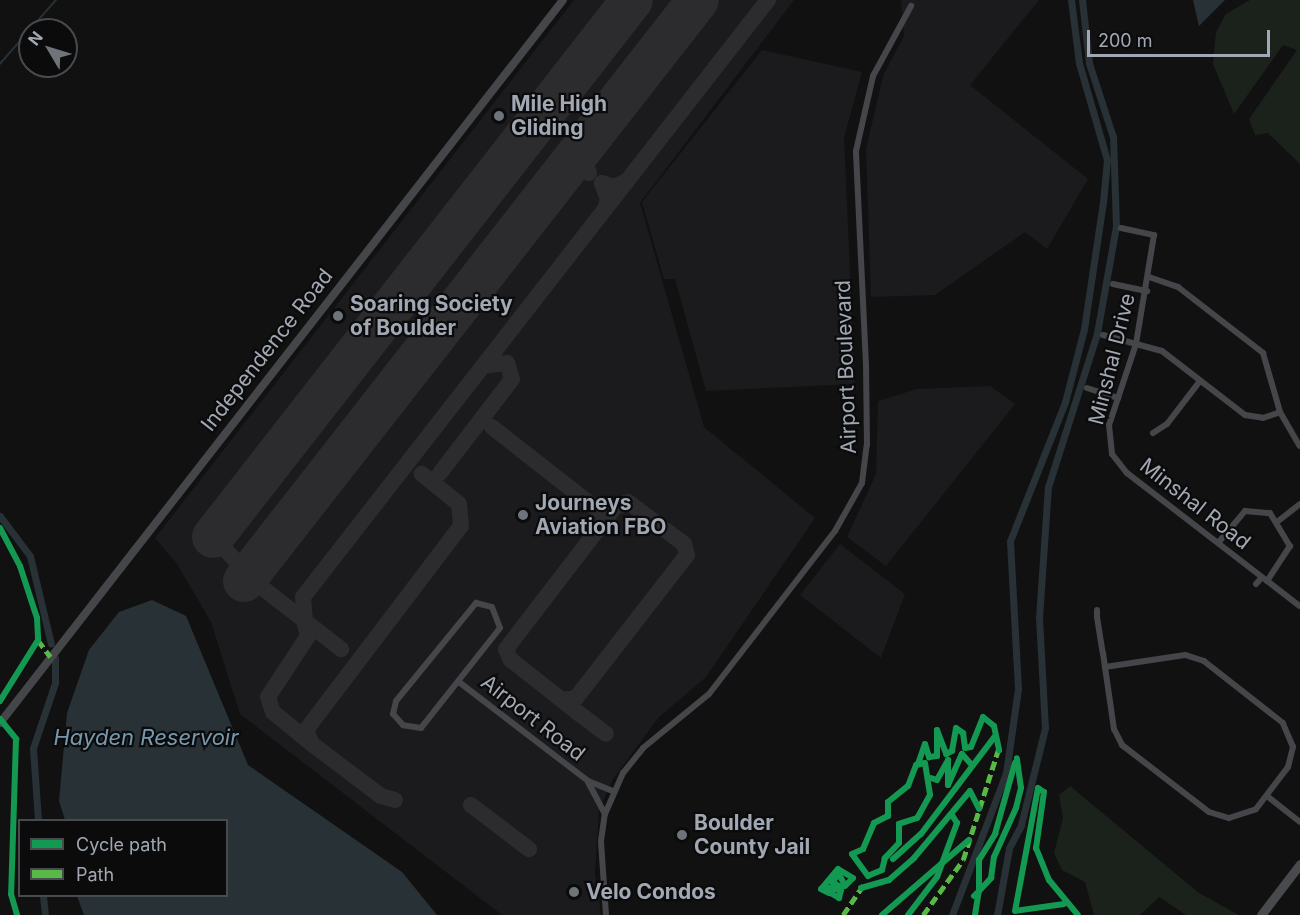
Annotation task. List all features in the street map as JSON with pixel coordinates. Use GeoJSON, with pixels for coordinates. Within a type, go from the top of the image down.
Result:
{"type":"FeatureCollection","features":[{"type":"Feature","properties":{"kind":"main road"},"geometry":{"type":"LineString","coordinates":[[1261,915],[1300,864]]}},
{"type":"Feature","properties":{"kind":"street","name":"Independence Road"},"geometry":{"type":"LineString","coordinates":[[0,723],[563,0]]}},
{"type":"Feature","properties":{"kind":"street","name":"Airport Boulevard"},"geometry":{"type":"LineString","coordinates":[[613,791],[643,748],[709,694],[856,498],[867,445],[856,151],[873,76],[911,6]]}},
{"type":"Feature","properties":{"kind":"street","name":"Minshal Drive"},"geometry":{"type":"LineString","coordinates":[[1109,456],[1109,425],[1136,344],[1147,291],[1154,235],[1120,228]]}},
{"type":"Feature","properties":{"kind":"street"},"geometry":{"type":"LineString","coordinates":[[1149,277],[1178,287],[1259,349],[1273,373],[1280,412],[1300,446]]}},
{"type":"Feature","properties":{"kind":"street"},"geometry":{"type":"LineString","coordinates":[[1113,284],[1147,291]]}},
{"type":"Feature","properties":{"kind":"street"},"geometry":{"type":"LineString","coordinates":[[1103,335],[1162,351],[1245,415],[1263,418],[1280,412]]}},
{"type":"Feature","properties":{"kind":"street"},"geometry":{"type":"LineString","coordinates":[[1153,433],[1167,424],[1200,381]]}},
{"type":"Feature","properties":{"kind":"street"},"geometry":{"type":"LineString","coordinates":[[1087,388],[1118,398]]}},
{"type":"Feature","properties":{"kind":"street","name":"Minshal Road"},"geometry":{"type":"LineString","coordinates":[[1109,456],[1300,606]]}},
{"type":"Feature","properties":{"kind":"street"},"geometry":{"type":"LineString","coordinates":[[1277,522],[1300,504]]}},
{"type":"Feature","properties":{"kind":"street"},"geometry":{"type":"LineString","coordinates":[[1218,543],[1240,515],[1255,505],[1277,522],[1293,544],[1265,579]]}},
{"type":"Feature","properties":{"kind":"street","name":"Minshal Road"},"geometry":{"type":"LineString","coordinates":[[1256,585],[1265,579]]}},
{"type":"Feature","properties":{"kind":"street","name":"Airport Road"},"geometry":{"type":"LineString","coordinates":[[483,603],[499,615],[500,628],[459,681],[421,728],[412,730],[396,720],[396,702],[469,606],[483,603]]}},
{"type":"Feature","properties":{"kind":"street"},"geometry":{"type":"LineString","coordinates":[[1097,610],[1105,667],[1114,729],[1122,745],[1220,817],[1248,814],[1267,796],[1291,759],[1291,736],[1283,723],[1197,657],[1105,667]]}},
{"type":"Feature","properties":{"kind":"street","name":"Airport Road"},"geometry":{"type":"LineString","coordinates":[[459,681],[588,781],[613,791]]}},
{"type":"Feature","properties":{"kind":"street","name":"Airport Road"},"geometry":{"type":"LineString","coordinates":[[588,781],[605,814]]}},
{"type":"Feature","properties":{"kind":"street"},"geometry":{"type":"LineString","coordinates":[[606,915],[600,858],[605,814],[613,791]]}},
{"type":"Feature","properties":{"kind":"street"},"geometry":{"type":"LineString","coordinates":[[1267,796],[1300,822]]}},
{"type":"Feature","properties":{"kind":"shaded area"},"geometry":{"type":"Polygon","coordinates":[[[574,0],[794,0],[640,203],[704,427],[815,518],[706,677],[659,717],[613,779],[599,810],[595,873],[601,915],[502,915],[240,714],[211,622],[177,564],[155,538],[574,0]]]}},
{"type":"Feature","properties":{"kind":"shaded area"},"geometry":{"type":"Polygon","coordinates":[[[901,0],[1039,0],[970,85],[1088,179],[1047,249],[1025,232],[935,295],[871,297],[866,149],[883,76],[904,36],[901,0]]]}},
{"type":"Feature","properties":{"kind":"shaded area"},"geometry":{"type":"Polygon","coordinates":[[[1250,0],[1300,0],[1300,164],[1268,133],[1255,135],[1249,119],[1297,50],[1283,45],[1234,114],[1213,64],[1216,32],[1226,14],[1250,0]]]}},
{"type":"Feature","properties":{"kind":"shaded area"},"geometry":{"type":"Polygon","coordinates":[[[762,50],[862,72],[844,138],[855,384],[706,391],[675,279],[664,279],[642,202],[762,50]]]}},
{"type":"Feature","properties":{"kind":"shaded area"},"geometry":{"type":"Polygon","coordinates":[[[990,386],[1015,404],[886,566],[847,537],[876,474],[878,401],[917,389],[990,386]]]}},
{"type":"Feature","properties":{"kind":"shaded area"},"geometry":{"type":"Polygon","coordinates":[[[840,544],[905,594],[881,658],[800,595],[840,544]]]}},
{"type":"Feature","properties":{"kind":"shaded area"},"geometry":{"type":"Polygon","coordinates":[[[1070,786],[1199,893],[1239,915],[1186,915],[1159,897],[1140,915],[1094,915],[1085,882],[1062,870],[1054,853],[1063,818],[1059,795],[1070,786]]]}},
{"type":"Feature","properties":{"kind":"water"},"geometry":{"type":"Polygon","coordinates":[[[1193,0],[1225,0],[1199,26],[1193,0]]]}},
{"type":"Feature","properties":{"kind":"water","name":"Hayden Reservoir"},"geometry":{"type":"Polygon","coordinates":[[[152,600],[186,616],[248,765],[402,872],[437,915],[84,915],[77,897],[228,897],[228,819],[65,819],[59,801],[67,713],[89,650],[119,612],[152,600]]]}},
{"type":"Feature","properties":{"kind":"waterway"},"geometry":{"type":"LineString","coordinates":[[0,64],[56,0]]}},
{"type":"Feature","properties":{"kind":"waterway"},"geometry":{"type":"LineString","coordinates":[[952,915],[1006,773],[1018,689],[1010,541],[1065,402],[1084,329],[1103,202],[1107,160],[1079,63],[1071,0]]}},
{"type":"Feature","properties":{"kind":"waterway"},"geometry":{"type":"LineString","coordinates":[[997,915],[1009,848],[1021,825],[1045,728],[1039,618],[1048,487],[1097,333],[1116,226],[1113,137],[1089,63],[1082,0]]}},
{"type":"Feature","properties":{"kind":"waterway"},"geometry":{"type":"LineString","coordinates":[[0,516],[30,556],[51,644]]}},
{"type":"Feature","properties":{"kind":"waterway"},"geometry":{"type":"LineString","coordinates":[[38,819],[33,748],[55,683],[55,658]]}},
{"type":"Feature","properties":{"kind":"waterway"},"geometry":{"type":"LineString","coordinates":[[43,897],[45,915]]}},
{"type":"Feature","properties":{"kind":"taxiway"},"geometry":{"type":"LineString","coordinates":[[305,621],[303,597],[768,0]]}},
{"type":"Feature","properties":{"kind":"taxiway"},"geometry":{"type":"LineString","coordinates":[[560,177],[572,170],[589,173],[581,158],[585,145]]}},
{"type":"Feature","properties":{"kind":"taxiway"},"geometry":{"type":"LineString","coordinates":[[605,209],[608,199],[602,183],[614,187],[627,181]]}},
{"type":"Feature","properties":{"kind":"taxiway"},"geometry":{"type":"LineString","coordinates":[[440,473],[512,379],[507,363],[483,366]]}},
{"type":"Feature","properties":{"kind":"taxiway"},"geometry":{"type":"LineString","coordinates":[[492,427],[599,511]]}},
{"type":"Feature","properties":{"kind":"taxiway"},"geometry":{"type":"LineString","coordinates":[[395,800],[381,796],[312,744],[306,730],[461,526],[459,504],[422,474]]}},
{"type":"Feature","properties":{"kind":"taxiway"},"geometry":{"type":"LineString","coordinates":[[562,700],[576,698],[687,555],[684,544],[628,502],[615,507],[506,649],[511,660],[577,712],[606,734]]}},
{"type":"Feature","properties":{"kind":"taxiway"},"geometry":{"type":"LineString","coordinates":[[213,537],[260,586]]}},
{"type":"Feature","properties":{"kind":"taxiway"},"geometry":{"type":"LineString","coordinates":[[262,559],[260,586],[341,649]]}},
{"type":"Feature","properties":{"kind":"taxiway"},"geometry":{"type":"LineString","coordinates":[[304,620],[308,636],[268,697],[273,712],[312,744]]}},
{"type":"Feature","properties":{"kind":"taxiway"},"geometry":{"type":"LineString","coordinates":[[471,805],[529,849]]}},
{"type":"Feature","properties":{"kind":"runway"},"geometry":{"type":"LineString","coordinates":[[213,537],[632,0]]}},
{"type":"Feature","properties":{"kind":"runway"},"geometry":{"type":"LineString","coordinates":[[244,581],[698,0]]}},
{"type":"Feature","properties":{"kind":"marked path"},"geometry":{"type":"LineString","coordinates":[[38,640],[51,657]]}},
{"type":"Feature","properties":{"kind":"marked path"},"geometry":{"type":"LineString","coordinates":[[923,915],[963,860],[999,747]]}},
{"type":"Feature","properties":{"kind":"marked path"},"geometry":{"type":"LineString","coordinates":[[843,915],[863,885]]}},
{"type":"Feature","properties":{"kind":"cycle path"},"geometry":{"type":"LineString","coordinates":[[0,528],[20,566],[37,618],[38,640],[0,701]]}},
{"type":"Feature","properties":{"kind":"cycle path"},"geometry":{"type":"LineString","coordinates":[[918,764],[925,744],[929,757],[937,756],[937,730],[946,754],[952,751],[956,728],[963,733],[965,748],[971,747],[983,717],[994,726],[999,750]]}},
{"type":"Feature","properties":{"kind":"cycle path"},"geometry":{"type":"LineString","coordinates":[[0,719],[16,739],[11,894],[17,915]]}},
{"type":"Feature","properties":{"kind":"cycle path"},"geometry":{"type":"LineString","coordinates":[[893,859],[921,834],[995,736]]}},
{"type":"Feature","properties":{"kind":"cycle path"},"geometry":{"type":"LineString","coordinates":[[931,778],[937,780],[948,760],[948,785],[962,754],[971,764]]}},
{"type":"Feature","properties":{"kind":"cycle path"},"geometry":{"type":"LineString","coordinates":[[975,915],[979,891],[991,878],[994,857],[1016,808],[1021,788],[1017,758]]}},
{"type":"Feature","properties":{"kind":"cycle path"},"geometry":{"type":"LineString","coordinates":[[925,763],[930,795],[917,818],[899,824],[899,843],[885,858],[882,870],[868,876],[852,854],[863,849],[874,823],[888,816],[888,802],[908,786],[916,765],[925,763]]}},
{"type":"Feature","properties":{"kind":"cycle path"},"geometry":{"type":"LineString","coordinates":[[974,896],[979,891],[979,860],[995,834],[1015,763]]}},
{"type":"Feature","properties":{"kind":"cycle path"},"geometry":{"type":"LineString","coordinates":[[1064,904],[1015,911],[1038,788],[1044,792],[1036,848],[1049,880],[1078,915]]}},
{"type":"Feature","properties":{"kind":"cycle path"},"geometry":{"type":"LineString","coordinates":[[861,888],[889,880],[914,858],[970,791],[979,809]]}},
{"type":"Feature","properties":{"kind":"cycle path"},"geometry":{"type":"LineString","coordinates":[[908,915],[937,877],[957,823],[952,815]]}},
{"type":"Feature","properties":{"kind":"cycle path"},"geometry":{"type":"LineString","coordinates":[[882,915],[969,840]]}},
{"type":"Feature","properties":{"kind":"cycle path"},"geometry":{"type":"LineString","coordinates":[[827,891],[839,898],[841,890],[825,888],[841,887],[832,882],[839,874],[845,886],[853,878],[838,869],[821,889],[829,893]]}},
{"type":"Feature","properties":{"kind":"place","name":"Mile High Gliding"},"geometry":{"type":"Point","coordinates":[499,116]}},
{"type":"Feature","properties":{"kind":"place","name":"Soaring Society of Boulder"},"geometry":{"type":"Point","coordinates":[338,316]}},
{"type":"Feature","properties":{"kind":"place","name":"Journeys Aviation FBO"},"geometry":{"type":"Point","coordinates":[523,515]}},
{"type":"Feature","properties":{"kind":"place","name":"Boulder County Jail"},"geometry":{"type":"Point","coordinates":[682,835]}},
{"type":"Feature","properties":{"kind":"place","name":"Velo Condos"},"geometry":{"type":"Point","coordinates":[574,892]}}]}
